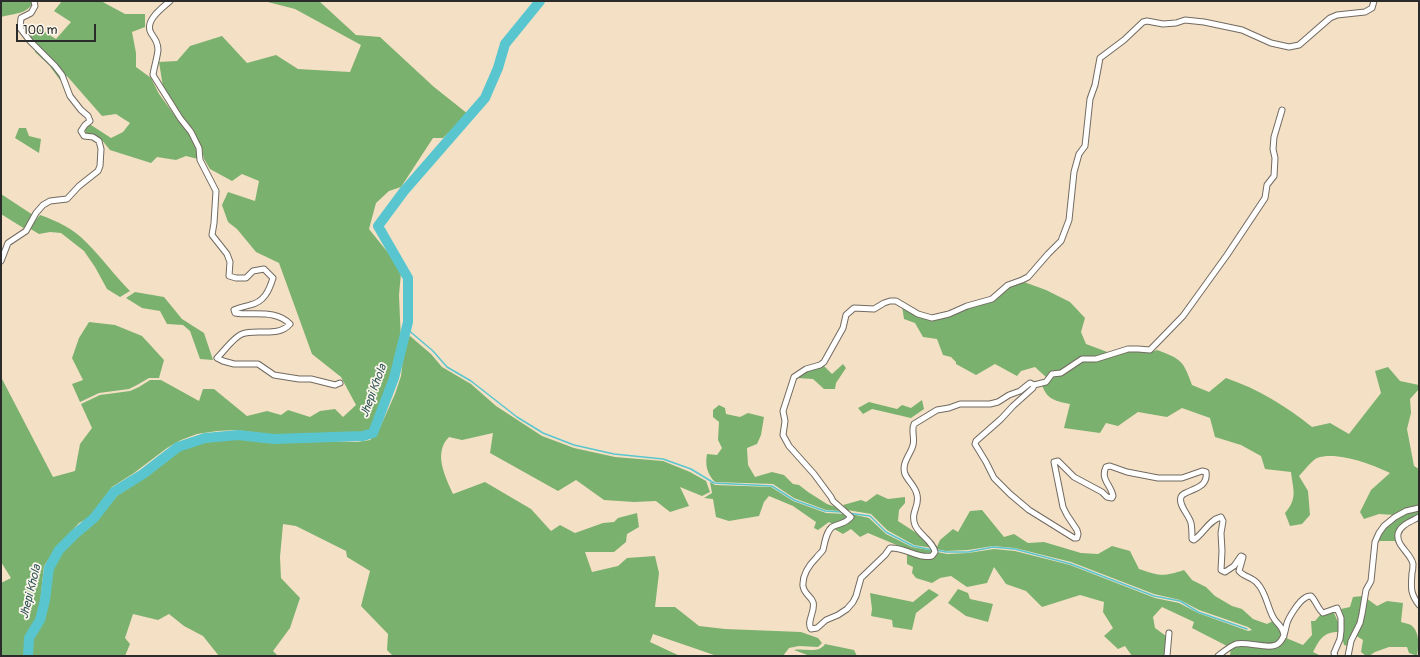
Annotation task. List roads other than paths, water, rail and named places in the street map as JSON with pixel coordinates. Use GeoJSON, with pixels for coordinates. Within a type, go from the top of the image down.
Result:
{"type":"FeatureCollection","features":[{"type":"Feature","properties":{"kind":"street"},"geometry":{"type":"LineString","coordinates":[[1,261],[8,243],[26,231],[36,213],[43,205],[50,201],[67,199],[79,186],[98,171],[100,166],[101,149],[99,141],[93,137],[84,136],[81,131],[90,121],[88,116],[70,96],[62,75],[30,41],[20,28],[21,18],[31,13],[35,6],[34,1]]}},
{"type":"Feature","properties":{"kind":"street"},"geometry":{"type":"LineString","coordinates":[[170,1],[155,15],[150,24],[150,32],[157,41],[158,50],[153,75],[180,118],[191,132],[199,148],[200,160],[216,191],[212,235],[230,262],[229,276],[246,278],[253,271],[264,269],[273,278],[267,294],[262,300],[249,306],[240,307],[234,310],[235,313],[272,314],[285,318],[290,324],[287,328],[279,331],[243,333],[238,336],[217,358],[234,364],[258,364],[274,375],[299,379],[311,379],[335,385],[340,383]]}},
{"type":"Feature","properties":{"kind":"street"},"geometry":{"type":"LineString","coordinates":[[1282,110],[1274,137],[1274,176],[1267,185],[1265,198],[1227,255],[1183,316],[1150,350],[1128,349],[1096,359],[1082,359],[1061,373],[1052,374],[1046,382],[1034,385],[1030,383],[1020,391],[994,404],[960,404],[950,408],[937,410],[914,424],[912,426],[914,442],[912,450],[905,460],[905,474],[918,495],[913,516],[915,526],[934,548],[935,552],[932,556],[927,557],[900,549],[890,548],[885,555],[861,578],[853,602],[838,615],[826,620],[815,629],[811,628],[810,622],[813,613],[813,602],[804,591],[803,586],[806,572],[809,566],[822,551],[831,528],[847,522],[851,517],[837,506],[814,474],[789,446],[784,434],[783,411],[794,376],[806,369],[820,365],[824,362],[843,328],[846,315],[854,308],[874,308],[890,301],[896,301],[925,317],[932,318],[949,314],[967,306],[992,299],[1008,285],[1028,277],[1061,241],[1069,220],[1075,165],[1079,154],[1085,146],[1090,99],[1095,85],[1100,58],[1124,40],[1143,22],[1147,20],[1163,24],[1176,23],[1185,20],[1204,22],[1242,30],[1271,43],[1289,47],[1299,45],[1330,18],[1338,15],[1365,12],[1372,8],[1374,1]]}},
{"type":"Feature","properties":{"kind":"street"},"geometry":{"type":"LineString","coordinates":[[1034,385],[1033,388],[1013,406],[1001,420],[976,441],[976,444],[994,478],[1029,510],[1074,538],[1077,538],[1077,530],[1063,507],[1054,462],[1058,461],[1074,477],[1102,492],[1107,497],[1112,498],[1112,492],[1105,480],[1104,474],[1106,467],[1110,466],[1128,472],[1158,478],[1182,478],[1202,471],[1206,472],[1206,476],[1199,488],[1181,496],[1181,502],[1191,523],[1192,539],[1194,540],[1199,537],[1208,526],[1221,517],[1223,521],[1220,533],[1222,551],[1221,570],[1225,572],[1229,570],[1241,556],[1243,557],[1239,571],[1242,575],[1256,581],[1261,587],[1273,618],[1283,629],[1284,636]]}},
{"type":"Feature","properties":{"kind":"street"},"geometry":{"type":"LineString","coordinates":[[1348,656],[1351,641],[1360,623],[1366,590],[1371,581],[1375,542],[1379,533],[1395,516],[1406,511],[1419,508]]}},
{"type":"Feature","properties":{"kind":"street"},"geometry":{"type":"LineString","coordinates":[[1419,517],[1408,522],[1401,528],[1398,534],[1399,541],[1413,565],[1411,588],[1412,594],[1419,605]]}},
{"type":"Feature","properties":{"kind":"street"},"geometry":{"type":"LineString","coordinates":[[1218,656],[1229,647],[1236,644],[1248,643],[1274,646],[1280,643],[1291,615],[1304,598],[1311,596],[1315,599],[1321,612],[1323,613],[1337,608],[1340,614],[1340,639],[1334,653],[1335,656]]}},
{"type":"Feature","properties":{"kind":"street"},"geometry":{"type":"LineString","coordinates":[[1167,656],[1169,632]]}},
{"type":"Feature","properties":{"kind":"waterway","name":"Jhepi Khola"},"geometry":{"type":"LineString","coordinates":[[28,656],[29,638],[40,620],[45,600],[49,568],[59,550],[94,518],[114,492],[143,474],[178,447],[205,438],[238,435],[274,439],[363,436],[373,433],[394,378],[408,322],[408,278],[378,226],[404,191],[485,98],[498,68],[505,44],[540,1]]}},
{"type":"Feature","properties":{"kind":"waterway"},"geometry":{"type":"LineString","coordinates":[[406,328],[433,351],[447,367],[471,381],[517,417],[543,433],[574,445],[614,454],[663,459],[691,469],[714,483],[772,486],[794,500],[825,511],[842,512]]}},
{"type":"Feature","properties":{"kind":"waterway"},"geometry":{"type":"LineString","coordinates":[[848,513],[870,516],[886,532],[913,546],[932,550]]}},
{"type":"Feature","properties":{"kind":"waterway"},"geometry":{"type":"LineString","coordinates":[[936,550],[946,552],[968,552],[993,547],[1015,549],[1071,564],[1154,596],[1180,601],[1198,612],[1247,629]]}}]}
